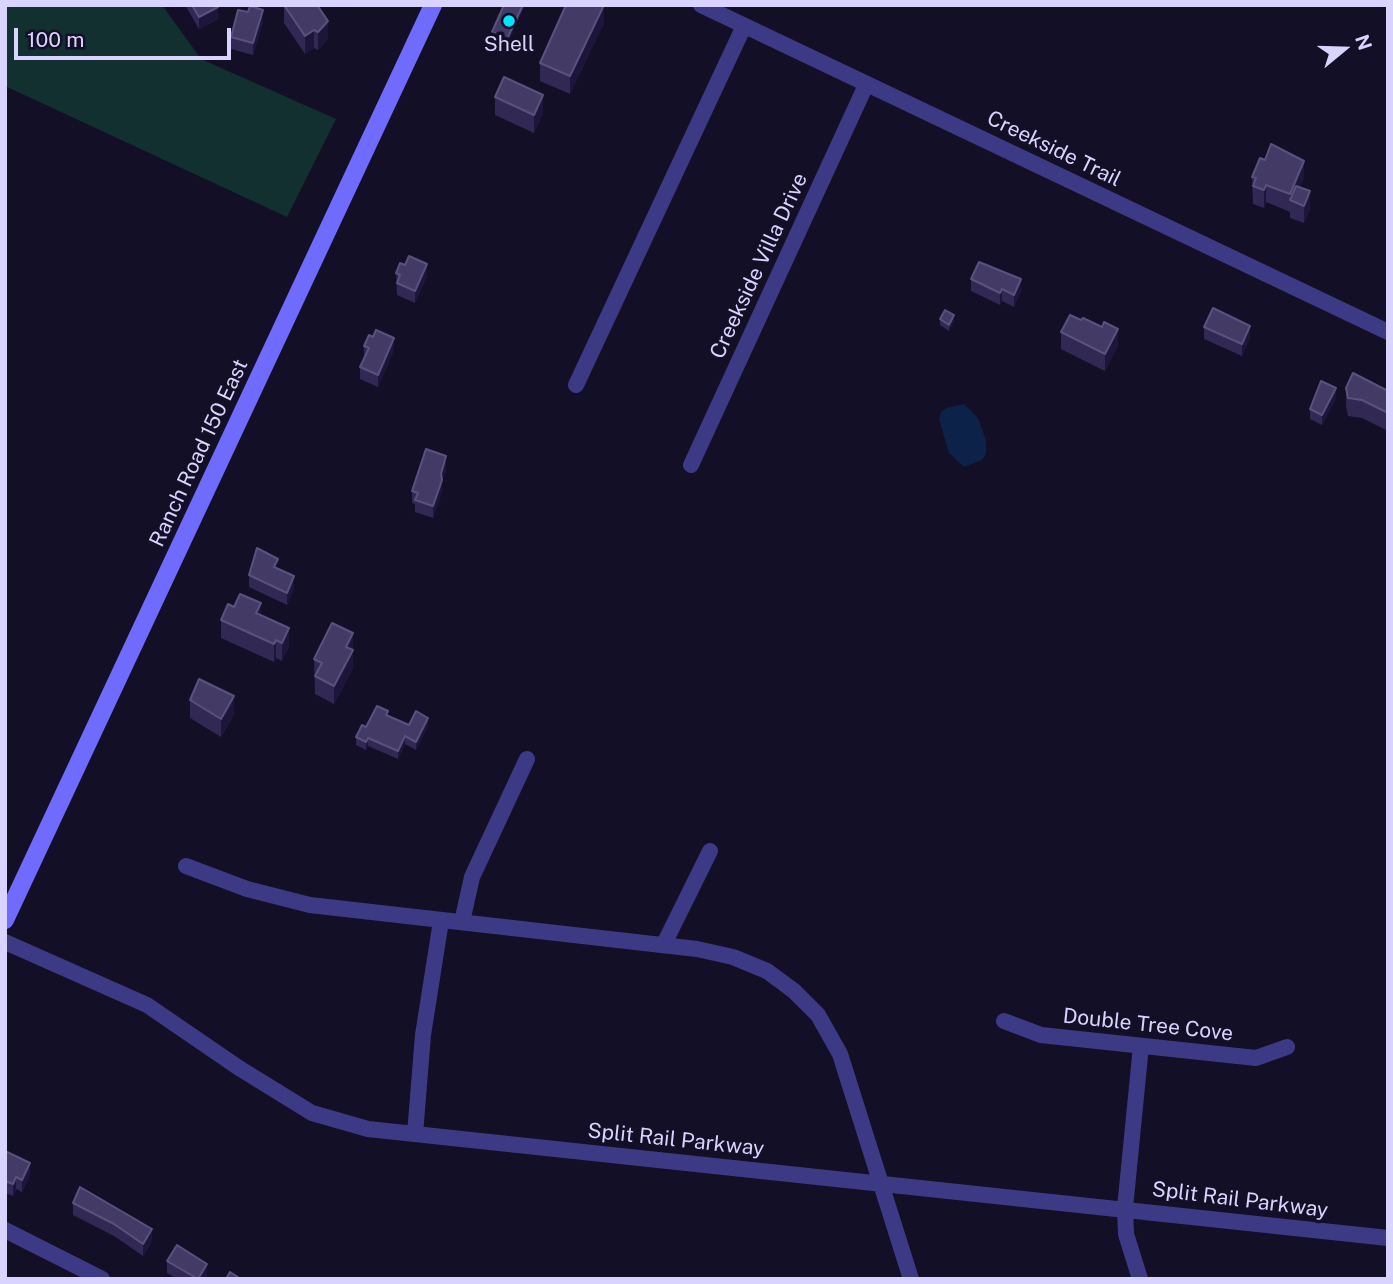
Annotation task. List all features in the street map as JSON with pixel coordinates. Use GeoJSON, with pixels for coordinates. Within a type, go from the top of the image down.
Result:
{"type":"FeatureCollection","features":[{"type":"Feature","properties":{"kind":"main road","name":"Ranch Road 150 East"},"geometry":{"type":"LineString","coordinates":[[5,920],[433,5]]}},
{"type":"Feature","properties":{"kind":"street","name":"Creekside Trail"},"geometry":{"type":"LineString","coordinates":[[707,7],[1388,332]]}},
{"type":"Feature","properties":{"kind":"street"},"geometry":{"type":"LineString","coordinates":[[576,385],[744,26]]}},
{"type":"Feature","properties":{"kind":"street","name":"Creekside Villa Drive"},"geometry":{"type":"LineString","coordinates":[[691,465],[866,85]]}},
{"type":"Feature","properties":{"kind":"street"},"geometry":{"type":"LineString","coordinates":[[462,922],[472,877],[527,760]]}},
{"type":"Feature","properties":{"kind":"street"},"geometry":{"type":"LineString","coordinates":[[664,944],[710,851]]}},
{"type":"Feature","properties":{"kind":"street"},"geometry":{"type":"LineString","coordinates":[[186,866],[276,897],[441,921],[664,944],[733,957],[766,971],[794,991],[818,1015],[840,1054],[911,1279]]}},
{"type":"Feature","properties":{"kind":"street"},"geometry":{"type":"LineString","coordinates":[[415,1133],[423,1035],[441,921]]}},
{"type":"Feature","properties":{"kind":"street","name":"Split Rail Parkway"},"geometry":{"type":"LineString","coordinates":[[5,942],[147,1005],[239,1068],[312,1113],[368,1129],[1388,1238]]}},
{"type":"Feature","properties":{"kind":"street","name":"Double Tree Cove"},"geometry":{"type":"LineString","coordinates":[[1004,1021],[1041,1035],[1256,1058],[1287,1047]]}},
{"type":"Feature","properties":{"kind":"street"},"geometry":{"type":"LineString","coordinates":[[1140,1279],[1126,1234],[1125,1208],[1142,1046]]}},
{"type":"Feature","properties":{"kind":"street"},"geometry":{"type":"LineString","coordinates":[[6,1233],[103,1279]]}},
{"type":"Feature","properties":{"kind":"green space"},"geometry":{"type":"Polygon","coordinates":[[[5,5],[162,5],[201,59],[336,119],[287,217],[5,86],[5,5]]]}},
{"type":"Feature","properties":{"kind":"water"},"geometry":{"type":"Polygon","coordinates":[[[964,404],[978,418],[986,440],[986,454],[982,460],[964,467],[949,453],[939,419],[946,408],[964,404]]]}},
{"type":"Feature","properties":{"kind":"building"},"geometry":{"type":"Polygon","coordinates":[[[192,5],[217,5],[218,7],[199,17],[192,5]]]}},
{"type":"Feature","properties":{"kind":"building"},"geometry":{"type":"Polygon","coordinates":[[[284,5],[317,5],[328,21],[318,32],[314,30],[305,36],[284,5]]]}},
{"type":"Feature","properties":{"kind":"building","name":"Shell"},"geometry":{"type":"Polygon","coordinates":[[[504,5],[523,5],[507,39],[492,32],[504,5]]]}},
{"type":"Feature","properties":{"kind":"building"},"geometry":{"type":"Polygon","coordinates":[[[566,5],[604,5],[570,76],[540,63],[566,5]]]}},
{"type":"Feature","properties":{"kind":"building"},"geometry":{"type":"Polygon","coordinates":[[[250,6],[263,10],[253,43],[231,37],[238,10],[248,12],[250,6]]]}},
{"type":"Feature","properties":{"kind":"building"},"geometry":{"type":"Polygon","coordinates":[[[504,77],[543,95],[534,115],[495,97],[504,77]]]}},
{"type":"Feature","properties":{"kind":"building"},"geometry":{"type":"Polygon","coordinates":[[[1271,144],[1304,161],[1290,194],[1266,185],[1264,190],[1253,186],[1256,178],[1252,177],[1260,158],[1265,160],[1271,144]]]}},
{"type":"Feature","properties":{"kind":"building"},"geometry":{"type":"Polygon","coordinates":[[[1296,186],[1310,191],[1304,206],[1290,200],[1296,186]]]}},
{"type":"Feature","properties":{"kind":"building"},"geometry":{"type":"Polygon","coordinates":[[[409,256],[427,264],[415,291],[397,283],[400,275],[396,273],[400,263],[405,265],[409,256]]]}},
{"type":"Feature","properties":{"kind":"building"},"geometry":{"type":"Polygon","coordinates":[[[979,262],[1021,279],[1014,295],[1002,289],[1000,293],[971,279],[979,262]]]}},
{"type":"Feature","properties":{"kind":"building"},"geometry":{"type":"Polygon","coordinates":[[[1213,308],[1250,326],[1242,344],[1204,327],[1213,308]]]}},
{"type":"Feature","properties":{"kind":"building"},"geometry":{"type":"Polygon","coordinates":[[[945,310],[954,315],[949,325],[940,319],[945,310]]]}},
{"type":"Feature","properties":{"kind":"building"},"geometry":{"type":"Polygon","coordinates":[[[1070,315],[1102,327],[1104,322],[1118,329],[1105,354],[1061,332],[1070,315]]]}},
{"type":"Feature","properties":{"kind":"building"},"geometry":{"type":"Polygon","coordinates":[[[376,330],[394,338],[378,375],[360,367],[369,348],[364,346],[369,335],[373,337],[376,330]]]}},
{"type":"Feature","properties":{"kind":"building"},"geometry":{"type":"Polygon","coordinates":[[[1353,373],[1388,391],[1388,413],[1362,400],[1348,398],[1346,388],[1353,373]]]}},
{"type":"Feature","properties":{"kind":"building"},"geometry":{"type":"Polygon","coordinates":[[[1321,381],[1336,388],[1322,415],[1310,409],[1321,381]]]}},
{"type":"Feature","properties":{"kind":"building"},"geometry":{"type":"Polygon","coordinates":[[[426,449],[446,456],[442,480],[433,506],[415,500],[418,493],[412,491],[426,449]]]}},
{"type":"Feature","properties":{"kind":"building"},"geometry":{"type":"Polygon","coordinates":[[[257,548],[278,559],[274,567],[294,576],[287,593],[249,575],[257,548]]]}},
{"type":"Feature","properties":{"kind":"building"},"geometry":{"type":"Polygon","coordinates":[[[240,594],[261,603],[256,613],[289,628],[282,643],[276,640],[274,644],[221,620],[228,604],[234,607],[240,594]]]}},
{"type":"Feature","properties":{"kind":"building"},"geometry":{"type":"Polygon","coordinates":[[[332,623],[353,633],[346,647],[353,650],[334,686],[315,676],[322,663],[314,659],[332,623]]]}},
{"type":"Feature","properties":{"kind":"building"},"geometry":{"type":"Polygon","coordinates":[[[199,679],[234,696],[221,719],[190,700],[199,679]]]}},
{"type":"Feature","properties":{"kind":"building"},"geometry":{"type":"Polygon","coordinates":[[[377,706],[388,711],[386,715],[409,725],[416,711],[428,718],[416,742],[405,736],[398,751],[368,738],[366,742],[356,737],[362,725],[366,727],[377,706]]]}},
{"type":"Feature","properties":{"kind":"building"},"geometry":{"type":"Polygon","coordinates":[[[5,1151],[30,1163],[22,1180],[16,1177],[13,1184],[5,1181],[5,1151]]]}},
{"type":"Feature","properties":{"kind":"building"},"geometry":{"type":"Polygon","coordinates":[[[80,1187],[152,1229],[143,1244],[114,1224],[73,1203],[80,1187]]]}},
{"type":"Feature","properties":{"kind":"building"},"geometry":{"type":"Polygon","coordinates":[[[177,1245],[207,1264],[198,1279],[167,1261],[177,1245]]]}},
{"type":"Feature","properties":{"kind":"building"},"geometry":{"type":"Polygon","coordinates":[[[230,1272],[241,1279],[226,1279],[230,1272]]]}},
{"type":"Feature","properties":{"kind":"place","name":"Shell"},"geometry":{"type":"Point","coordinates":[509,21]}}]}
